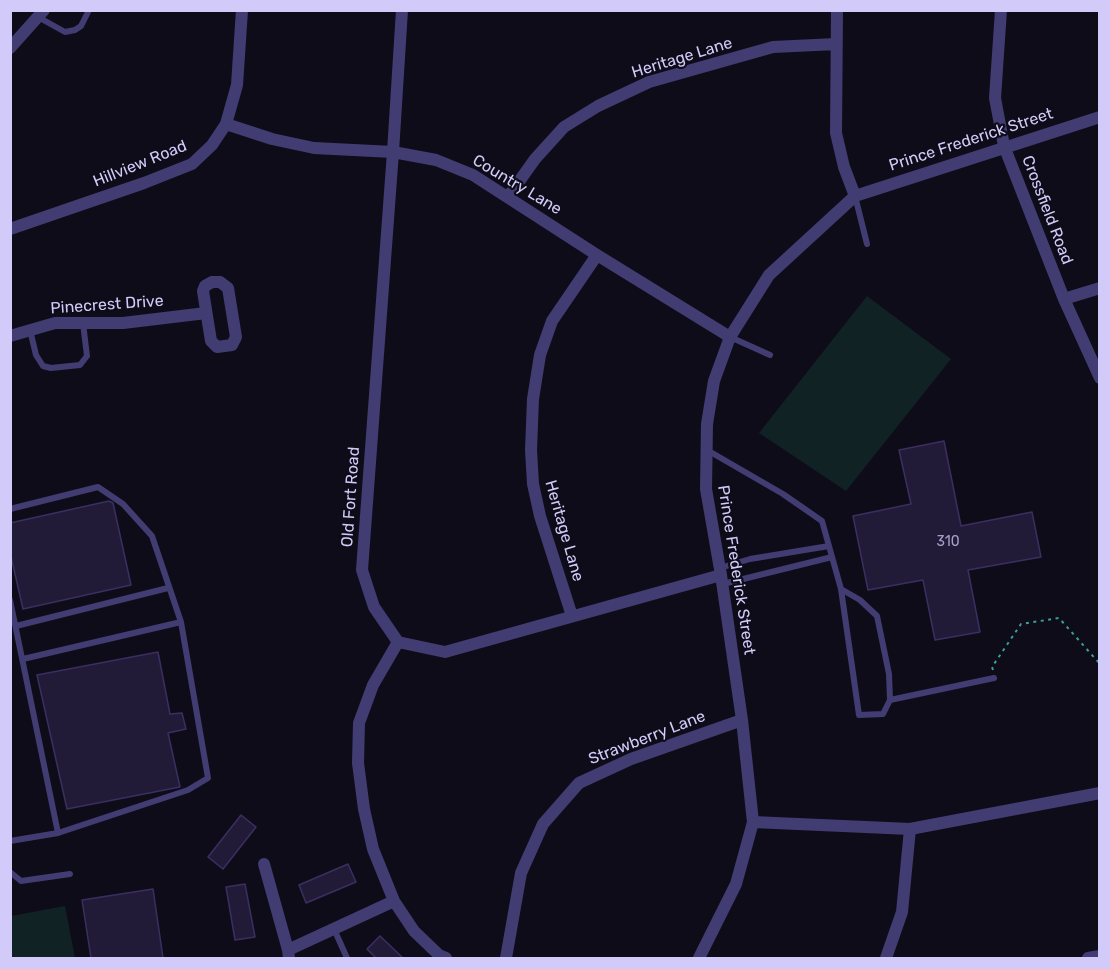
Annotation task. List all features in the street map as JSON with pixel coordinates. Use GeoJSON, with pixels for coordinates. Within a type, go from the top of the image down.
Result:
{"type":"FeatureCollection","features":[{"type":"Feature","properties":{"kind":"street","name":"Hillview Road"},"geometry":{"type":"LineString","coordinates":[[10,228],[144,183],[192,164],[212,145],[226,124],[237,85],[242,10]]}},
{"type":"Feature","properties":{"kind":"street","name":"Old Fort Road"},"geometry":{"type":"LineString","coordinates":[[398,642],[374,607],[362,570],[402,10]]}},
{"type":"Feature","properties":{"kind":"street"},"geometry":{"type":"LineString","coordinates":[[837,10],[836,133],[844,167],[855,196]]}},
{"type":"Feature","properties":{"kind":"street","name":"Crossfield Road"},"geometry":{"type":"LineString","coordinates":[[1001,10],[994,98],[1004,146],[1064,299],[1100,378]]}},
{"type":"Feature","properties":{"kind":"street"},"geometry":{"type":"LineString","coordinates":[[10,48],[41,14]]}},
{"type":"Feature","properties":{"kind":"street","name":"Heritage Lane"},"geometry":{"type":"LineString","coordinates":[[508,197],[535,159],[564,127],[597,106],[649,82],[773,47],[836,44]]}},
{"type":"Feature","properties":{"kind":"street","name":"Prince Frederick Street"},"geometry":{"type":"LineString","coordinates":[[699,958],[736,884],[753,822],[742,720],[722,576],[705,489],[707,424],[714,381],[730,337],[769,275],[855,196],[1004,146],[1100,117]]}},
{"type":"Feature","properties":{"kind":"street","name":"Country Lane"},"geometry":{"type":"LineString","coordinates":[[226,124],[272,139],[314,148],[393,152],[436,160],[473,175],[730,337]]}},
{"type":"Feature","properties":{"kind":"street","name":"Heritage Lane"},"geometry":{"type":"LineString","coordinates":[[572,616],[540,516],[533,484],[531,450],[533,399],[540,355],[552,321],[597,255]]}},
{"type":"Feature","properties":{"kind":"street"},"geometry":{"type":"LineString","coordinates":[[212,282],[220,282],[228,288],[237,337],[232,345],[217,347],[211,341],[206,313],[203,291],[205,286],[212,282]]}},
{"type":"Feature","properties":{"kind":"street"},"geometry":{"type":"LineString","coordinates":[[1064,299],[1100,288]]}},
{"type":"Feature","properties":{"kind":"street","name":"Pinecrest Drive"},"geometry":{"type":"LineString","coordinates":[[10,336],[55,323],[123,323],[206,313]]}},
{"type":"Feature","properties":{"kind":"street"},"geometry":{"type":"LineString","coordinates":[[446,958],[438,955],[414,931],[394,901],[373,849],[358,763],[359,723],[373,685],[398,642],[445,652],[722,576]]}},
{"type":"Feature","properties":{"kind":"street","name":"Strawberry Lane"},"geometry":{"type":"LineString","coordinates":[[506,958],[521,873],[543,824],[579,783],[630,759],[742,720]]}},
{"type":"Feature","properties":{"kind":"street"},"geometry":{"type":"LineString","coordinates":[[753,822],[910,829],[1100,793]]}},
{"type":"Feature","properties":{"kind":"street"},"geometry":{"type":"LineString","coordinates":[[886,958],[902,912],[910,829]]}},
{"type":"Feature","properties":{"kind":"street"},"geometry":{"type":"LineString","coordinates":[[264,864],[288,954],[394,901]]}},
{"type":"Feature","properties":{"kind":"street"},"geometry":{"type":"LineString","coordinates":[[1088,958],[1100,956]]}},
{"type":"Feature","properties":{"kind":"lane"},"geometry":{"type":"LineString","coordinates":[[41,14],[57,29],[65,32],[81,26],[89,10]]}},
{"type":"Feature","properties":{"kind":"lane"},"geometry":{"type":"LineString","coordinates":[[855,196],[867,244]]}},
{"type":"Feature","properties":{"kind":"lane"},"geometry":{"type":"LineString","coordinates":[[30,330],[36,355],[43,366],[51,368],[81,365],[87,356],[83,323]]}},
{"type":"Feature","properties":{"kind":"lane"},"geometry":{"type":"LineString","coordinates":[[730,337],[770,355]]}},
{"type":"Feature","properties":{"kind":"lane"},"geometry":{"type":"LineString","coordinates":[[706,449],[783,494],[822,521],[841,589],[859,715],[883,714],[890,700],[889,674],[877,616],[860,600],[841,589]]}},
{"type":"Feature","properties":{"kind":"lane"},"geometry":{"type":"LineString","coordinates":[[10,509],[98,487],[123,504],[152,536],[181,622],[208,778],[189,790],[58,833],[10,841]]}},
{"type":"Feature","properties":{"kind":"lane"},"geometry":{"type":"LineString","coordinates":[[722,576],[750,559],[829,546]]}},
{"type":"Feature","properties":{"kind":"lane"},"geometry":{"type":"LineString","coordinates":[[722,576],[832,557]]}},
{"type":"Feature","properties":{"kind":"lane"},"geometry":{"type":"LineString","coordinates":[[16,626],[168,588]]}},
{"type":"Feature","properties":{"kind":"lane"},"geometry":{"type":"LineString","coordinates":[[10,600],[58,833]]}},
{"type":"Feature","properties":{"kind":"lane"},"geometry":{"type":"LineString","coordinates":[[22,659],[181,622]]}},
{"type":"Feature","properties":{"kind":"lane"},"geometry":{"type":"LineString","coordinates":[[890,700],[994,678]]}},
{"type":"Feature","properties":{"kind":"lane"},"geometry":{"type":"LineString","coordinates":[[10,872],[21,881],[70,874]]}},
{"type":"Feature","properties":{"kind":"lane"},"geometry":{"type":"LineString","coordinates":[[334,929],[347,958]]}},
{"type":"Feature","properties":{"kind":"path"},"geometry":{"type":"LineString","coordinates":[[994,678],[992,667],[1021,624],[1059,618],[1100,664]]}},
{"type":"Feature","properties":{"kind":"shaded area"},"geometry":{"type":"Polygon","coordinates":[[[867,296],[951,359],[846,491],[759,433],[867,296]]]}},
{"type":"Feature","properties":{"kind":"shaded area"},"geometry":{"type":"Polygon","coordinates":[[[65,906],[75,958],[11,958],[11,916],[65,906]]]}},
{"type":"Feature","properties":{"kind":"building"},"geometry":{"type":"Polygon","coordinates":[[[944,441],[961,526],[1032,512],[1041,557],[968,570],[980,632],[935,640],[923,580],[868,590],[853,516],[911,504],[899,450],[944,441]]]}},
{"type":"Feature","properties":{"kind":"building"},"geometry":{"type":"Polygon","coordinates":[[[109,501],[113,503],[131,585],[23,609],[10,552],[10,523],[109,501]]]}},
{"type":"Feature","properties":{"kind":"building"},"geometry":{"type":"Polygon","coordinates":[[[158,652],[170,714],[182,713],[186,729],[168,733],[180,787],[67,809],[37,675],[158,652]]]}},
{"type":"Feature","properties":{"kind":"building"},"geometry":{"type":"Polygon","coordinates":[[[241,815],[256,827],[223,869],[208,857],[241,815]]]}},
{"type":"Feature","properties":{"kind":"building"},"geometry":{"type":"Polygon","coordinates":[[[348,864],[356,882],[306,903],[299,885],[348,864]]]}},
{"type":"Feature","properties":{"kind":"building"},"geometry":{"type":"Polygon","coordinates":[[[245,884],[255,937],[235,940],[226,887],[245,884]]]}},
{"type":"Feature","properties":{"kind":"building"},"geometry":{"type":"Polygon","coordinates":[[[153,889],[163,958],[91,958],[82,900],[153,889]]]}},
{"type":"Feature","properties":{"kind":"building"},"geometry":{"type":"Polygon","coordinates":[[[380,936],[403,958],[376,958],[367,949],[380,936]]]}}]}
